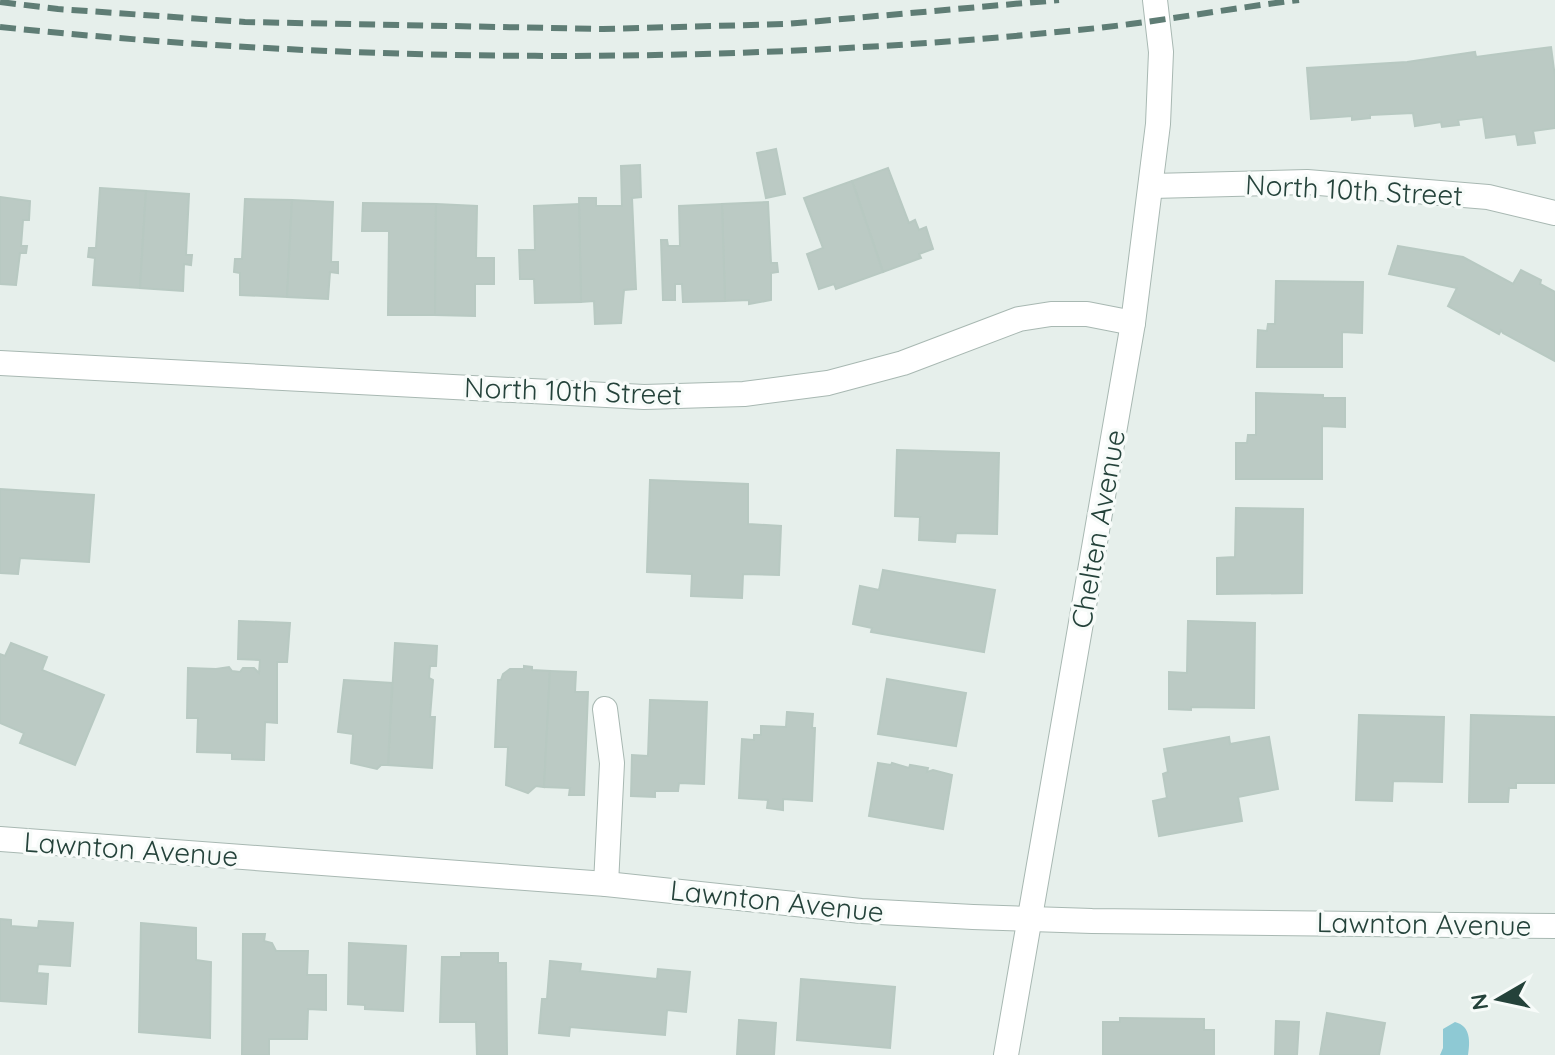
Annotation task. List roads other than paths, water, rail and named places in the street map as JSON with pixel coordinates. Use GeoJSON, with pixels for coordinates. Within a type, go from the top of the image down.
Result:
{"type":"FeatureCollection","features":[{"type":"Feature","properties":{"kind":"street","name":"Chelten Avenue"},"geometry":{"type":"LineString","coordinates":[[1006,1055],[1133,323],[1158,124],[1161,52],[1155,0]]}},
{"type":"Feature","properties":{"kind":"street","name":"North 10th Street"},"geometry":{"type":"LineString","coordinates":[[1152,186],[1307,182],[1488,197],[1555,213]]}},
{"type":"Feature","properties":{"kind":"street","name":"North 10th Street"},"geometry":{"type":"LineString","coordinates":[[0,363],[644,397],[744,394],[828,383],[903,363],[1019,319],[1051,314],[1087,314],[1133,323]]}},
{"type":"Feature","properties":{"kind":"street"},"geometry":{"type":"LineString","coordinates":[[605,709],[612,763],[606,884]]}},
{"type":"Feature","properties":{"kind":"street","name":"Lawnton Avenue"},"geometry":{"type":"LineString","coordinates":[[0,839],[606,884],[861,911],[1028,920],[1555,926]]}},
{"type":"Feature","properties":{"kind":"water"},"geometry":{"type":"Polygon","coordinates":[[[1455,1022],[1467,1031],[1468,1055],[1440,1055],[1443,1029],[1455,1022]]]}},
{"type":"Feature","properties":{"kind":"railway"},"geometry":{"type":"LineString","coordinates":[[0,2],[245,22],[603,29],[786,24],[1059,0]]}},
{"type":"Feature","properties":{"kind":"railway"},"geometry":{"type":"LineString","coordinates":[[0,27],[268,48],[403,54],[675,55],[944,42],[1106,27],[1299,0]]}}]}
